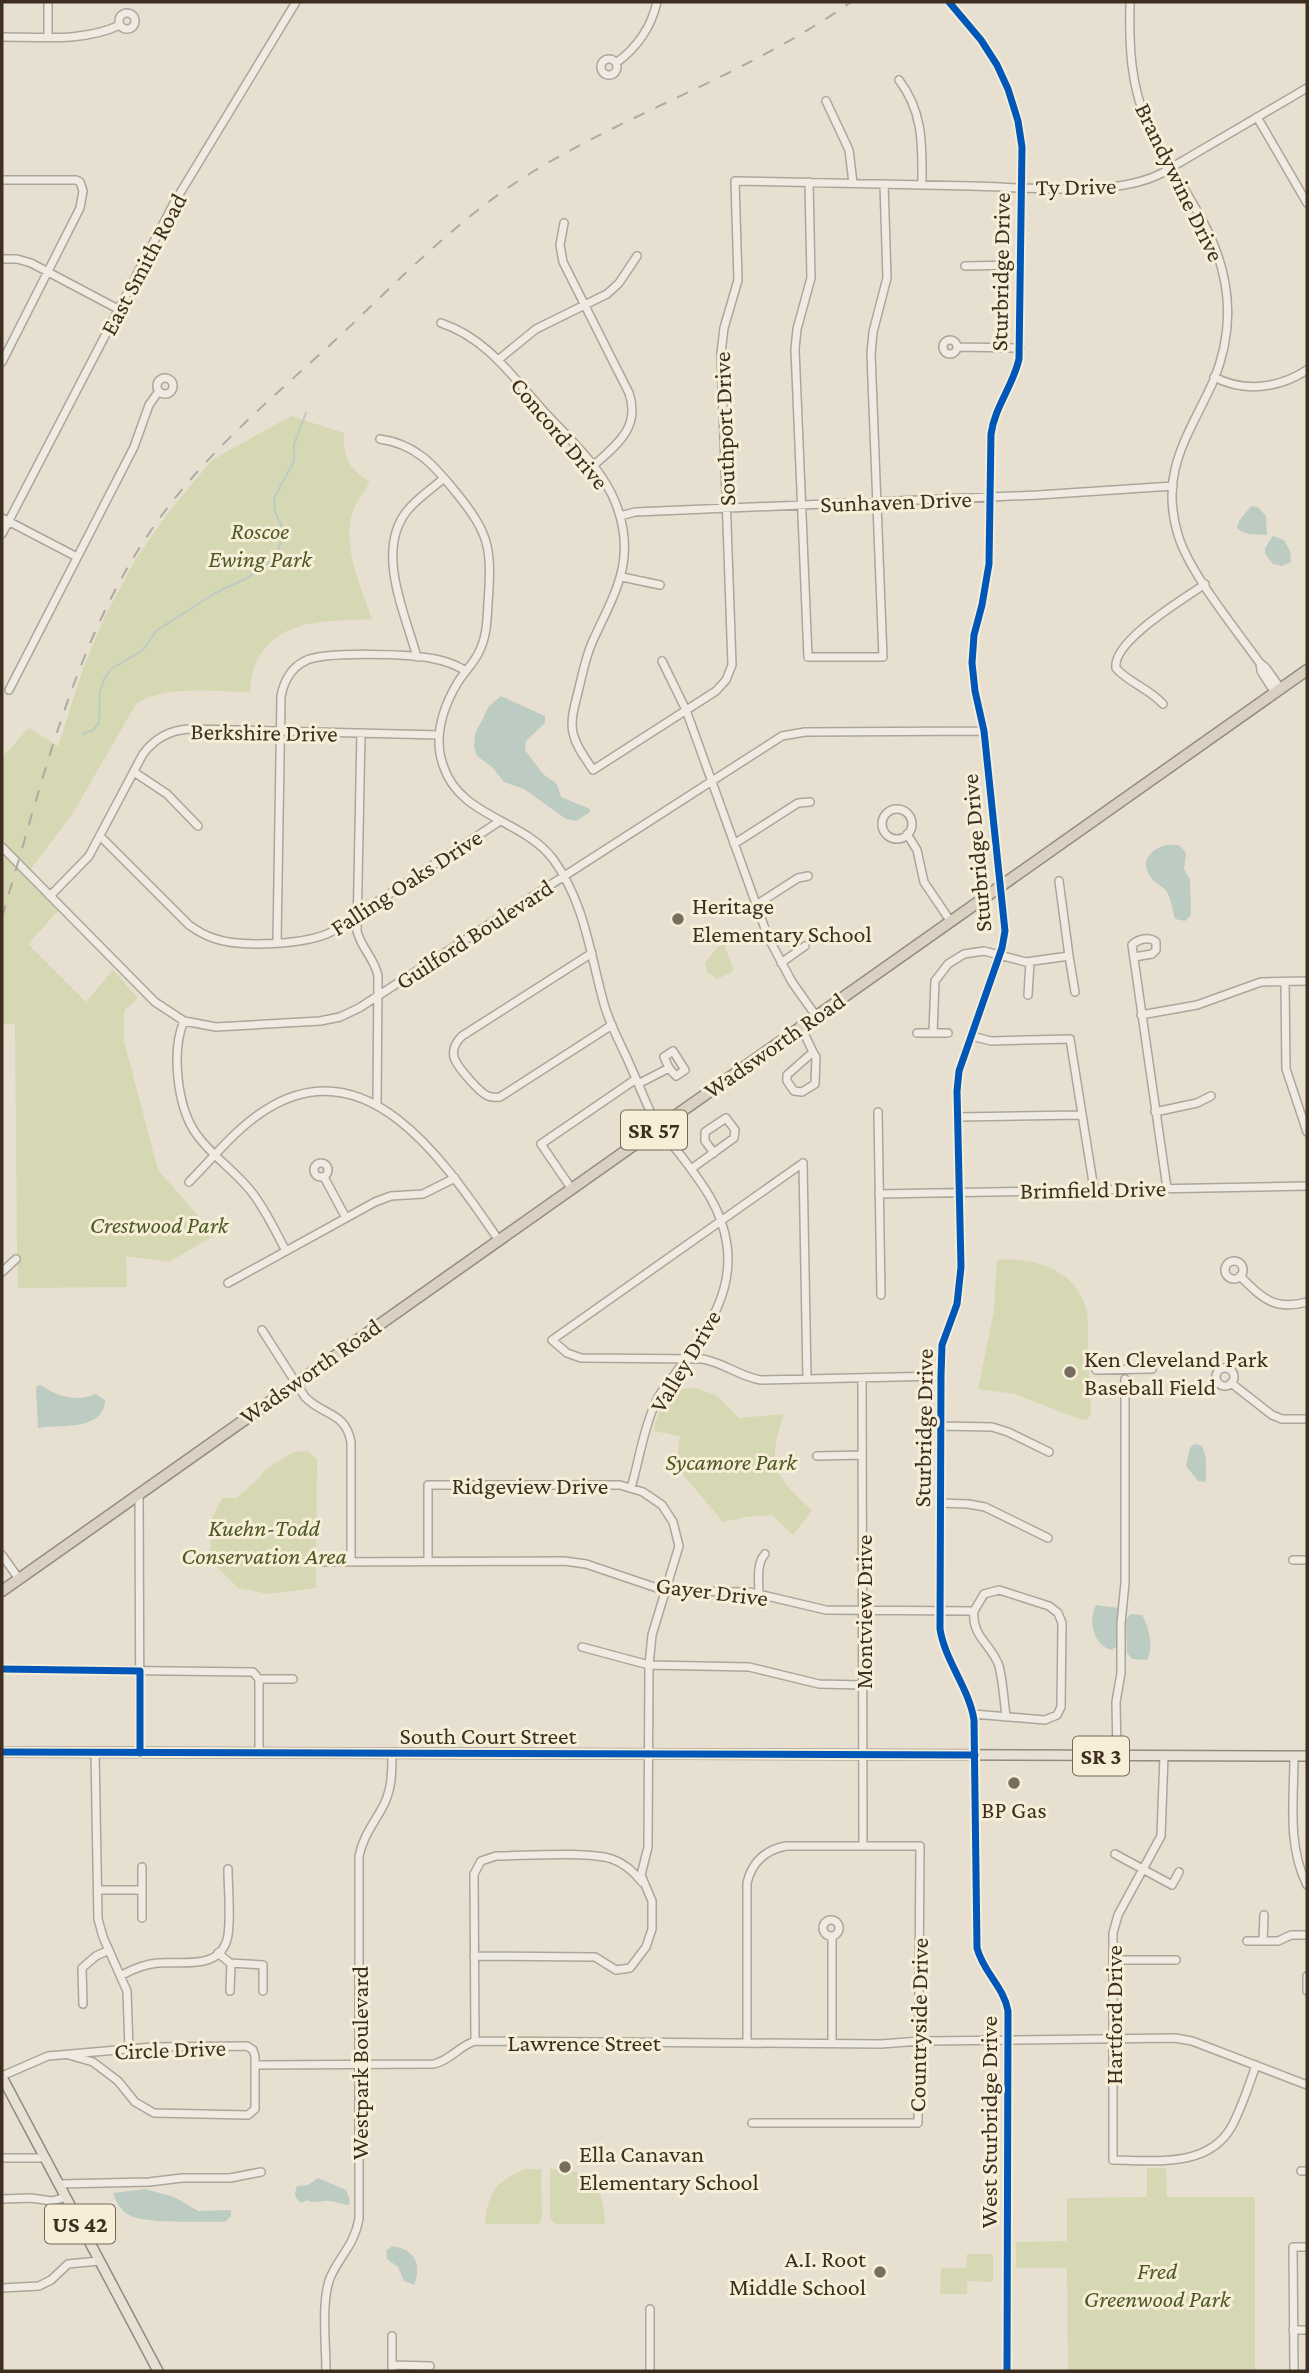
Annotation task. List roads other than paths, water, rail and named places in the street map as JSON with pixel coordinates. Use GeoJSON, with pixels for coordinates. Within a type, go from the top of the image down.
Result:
{"type":"FeatureCollection","features":[{"type":"Feature","properties":{"kind":"highway","name":"Wadsworth Road"},"geometry":{"type":"LineString","coordinates":[[2,1591],[1307,670]]}},
{"type":"Feature","properties":{"kind":"main road","name":"South Court Street"},"geometry":{"type":"LineString","coordinates":[[2,1752],[1164,1756]]}},
{"type":"Feature","properties":{"kind":"main road","name":"SR 3"},"geometry":{"type":"LineString","coordinates":[[1164,1756],[1307,1756]]}},
{"type":"Feature","properties":{"kind":"main road","name":"US 42"},"geometry":{"type":"LineString","coordinates":[[2,2076],[5,2089],[45,2158],[158,2371]]}},
{"type":"Feature","properties":{"kind":"street"},"geometry":{"type":"LineString","coordinates":[[48,2],[48,37]]}},
{"type":"Feature","properties":{"kind":"street","name":"East Smith Road"},"geometry":{"type":"LineString","coordinates":[[2,534],[5,520],[174,203],[296,2]]}},
{"type":"Feature","properties":{"kind":"street"},"geometry":{"type":"LineString","coordinates":[[616,63],[632,50],[645,33],[657,2]]}},
{"type":"Feature","properties":{"kind":"street","name":"Sturbridge Drive"},"geometry":{"type":"LineString","coordinates":[[948,2],[981,40],[1008,89],[1020,136],[1021,187],[1020,348],[1014,378],[999,405],[993,423],[988,570],[972,648],[973,677],[984,730],[1005,931],[1000,956],[959,1071],[957,1117],[961,1267],[957,1304],[942,1345],[941,1376],[940,1629],[944,1646],[973,1714],[975,1755]]}},
{"type":"Feature","properties":{"kind":"street","name":"Brandywine Drive"},"geometry":{"type":"LineString","coordinates":[[1130,2],[1129,50],[1138,97],[1151,132],[1208,229],[1218,253],[1225,282],[1227,324],[1223,351],[1214,377],[1179,452],[1173,486],[1174,513],[1179,537],[1188,558],[1259,662],[1261,671],[1278,691]]}},
{"type":"Feature","properties":{"kind":"street"},"geometry":{"type":"LineString","coordinates":[[2,37],[92,35],[120,25]]}},
{"type":"Feature","properties":{"kind":"street"},"geometry":{"type":"LineString","coordinates":[[899,80],[915,106],[921,126],[922,185]]}},
{"type":"Feature","properties":{"kind":"street","name":"Ty Drive"},"geometry":{"type":"LineString","coordinates":[[735,181],[1122,187],[1153,178],[1307,88]]}},
{"type":"Feature","properties":{"kind":"street"},"geometry":{"type":"LineString","coordinates":[[826,101],[849,150],[853,183]]}},
{"type":"Feature","properties":{"kind":"street"},"geometry":{"type":"LineString","coordinates":[[1257,117],[1307,203]]}},
{"type":"Feature","properties":{"kind":"street"},"geometry":{"type":"LineString","coordinates":[[2,180],[80,182],[83,191],[80,208],[2,362]]}},
{"type":"Feature","properties":{"kind":"street","name":"Southport Drive"},"geometry":{"type":"LineString","coordinates":[[686,710],[716,691],[727,678],[733,658],[720,353],[724,328],[738,280],[735,181]]}},
{"type":"Feature","properties":{"kind":"street"},"geometry":{"type":"LineString","coordinates":[[809,182],[811,278],[797,329],[795,349],[808,657],[883,657],[871,354],[873,332],[883,302],[887,278],[884,184]]}},
{"type":"Feature","properties":{"kind":"street"},"geometry":{"type":"LineString","coordinates":[[564,223],[560,245],[563,261],[629,393],[633,407],[632,421],[625,435],[593,466]]}},
{"type":"Feature","properties":{"kind":"street"},"geometry":{"type":"LineString","coordinates":[[498,360],[536,329],[614,289],[637,256]]}},
{"type":"Feature","properties":{"kind":"street"},"geometry":{"type":"LineString","coordinates":[[2,259],[24,261],[118,309]]}},
{"type":"Feature","properties":{"kind":"street"},"geometry":{"type":"LineString","coordinates":[[965,265],[1020,265]]}},
{"type":"Feature","properties":{"kind":"street","name":"Concord Drive"},"geometry":{"type":"LineString","coordinates":[[442,323],[472,337],[498,360],[593,466],[611,492],[620,516],[624,542],[622,577],[590,647],[572,716],[574,737],[593,770],[686,710]]}},
{"type":"Feature","properties":{"kind":"street"},"geometry":{"type":"LineString","coordinates":[[957,347],[1020,348]]}},
{"type":"Feature","properties":{"kind":"street"},"geometry":{"type":"LineString","coordinates":[[1214,377],[1231,384],[1258,387],[1282,383],[1307,370]]}},
{"type":"Feature","properties":{"kind":"street"},"geometry":{"type":"LineString","coordinates":[[9,690],[134,447],[149,405],[159,391]]}},
{"type":"Feature","properties":{"kind":"street"},"geometry":{"type":"LineString","coordinates":[[380,439],[397,442],[429,461],[474,515],[484,533],[489,551],[491,567],[487,629],[478,655],[453,690],[439,735]]}},
{"type":"Feature","properties":{"kind":"street"},"geometry":{"type":"LineString","coordinates":[[417,657],[393,571],[393,544],[397,527],[407,512],[444,478]]}},
{"type":"Feature","properties":{"kind":"street","name":"Sunhaven Drive"},"geometry":{"type":"LineString","coordinates":[[620,516],[635,512],[990,497],[1173,486]]}},
{"type":"Feature","properties":{"kind":"street"},"geometry":{"type":"LineString","coordinates":[[5,520],[77,557]]}},
{"type":"Feature","properties":{"kind":"street"},"geometry":{"type":"LineString","coordinates":[[622,577],[660,585]]}},
{"type":"Feature","properties":{"kind":"street"},"geometry":{"type":"LineString","coordinates":[[1163,704],[1152,692],[1122,675],[1116,668],[1117,656],[1141,631],[1205,584]]}},
{"type":"Feature","properties":{"kind":"street"},"geometry":{"type":"LineString","coordinates":[[277,942],[283,689],[293,670],[306,661],[325,655],[438,659],[466,671]]}},
{"type":"Feature","properties":{"kind":"street"},"geometry":{"type":"LineString","coordinates":[[662,661],[686,710],[756,905],[781,963],[816,1016]]}},
{"type":"Feature","properties":{"kind":"street","name":"Berkshire Drive"},"geometry":{"type":"LineString","coordinates":[[50,896],[83,864],[153,742],[176,730],[439,735]]}},
{"type":"Feature","properties":{"kind":"street","name":"Guilford Boulevard"},"geometry":{"type":"LineString","coordinates":[[2,847],[169,1013],[184,1021],[216,1027],[320,1021],[350,1013],[378,996],[775,739],[790,733],[984,730]]}},
{"type":"Feature","properties":{"kind":"street"},"geometry":{"type":"LineString","coordinates":[[361,733],[357,915],[359,938],[377,971],[377,1104]]}},
{"type":"Feature","properties":{"kind":"street","name":"Valley Drive"},"geometry":{"type":"LineString","coordinates":[[439,735],[442,763],[455,788],[469,802],[542,847],[564,876],[581,911],[604,1006],[637,1082],[658,1128],[706,1188],[721,1221],[728,1258],[723,1294],[711,1323],[654,1405],[631,1488]]}},
{"type":"Feature","properties":{"kind":"street"},"geometry":{"type":"LineString","coordinates":[[134,772],[167,794],[198,825]]}},
{"type":"Feature","properties":{"kind":"street"},"geometry":{"type":"LineString","coordinates":[[734,844],[799,803],[810,802]]}},
{"type":"Feature","properties":{"kind":"street"},"geometry":{"type":"LineString","coordinates":[[898,809],[907,813],[912,826],[907,834],[899,839],[885,833],[882,824],[885,815],[898,809]]}},
{"type":"Feature","properties":{"kind":"street","name":"Falling Oaks Drive"},"geometry":{"type":"LineString","coordinates":[[100,836],[196,930],[223,941],[300,942],[318,938],[357,915],[500,821]]}},
{"type":"Feature","properties":{"kind":"street"},"geometry":{"type":"LineString","coordinates":[[907,834],[917,850],[924,882],[951,922]]}},
{"type":"Feature","properties":{"kind":"street"},"geometry":{"type":"LineString","coordinates":[[756,905],[798,878],[808,876]]}},
{"type":"Feature","properties":{"kind":"street"},"geometry":{"type":"LineString","coordinates":[[1059,881],[1075,992]]}},
{"type":"Feature","properties":{"kind":"street"},"geometry":{"type":"LineString","coordinates":[[781,963],[805,946]]}},
{"type":"Feature","properties":{"kind":"street"},"geometry":{"type":"LineString","coordinates":[[933,1033],[933,991],[941,971],[964,954],[984,951],[1030,962],[1069,956]]}},
{"type":"Feature","properties":{"kind":"street"},"geometry":{"type":"LineString","coordinates":[[592,953],[462,1036],[453,1053],[458,1066],[483,1093],[495,1097],[504,1095],[612,1026]]}},
{"type":"Feature","properties":{"kind":"street"},"geometry":{"type":"LineString","coordinates":[[1134,957],[1167,1188]]}},
{"type":"Feature","properties":{"kind":"street"},"geometry":{"type":"LineString","coordinates":[[1028,995],[1030,962]]}},
{"type":"Feature","properties":{"kind":"street"},"geometry":{"type":"LineString","coordinates":[[1141,1015],[1185,1009],[1261,982],[1307,981]]}},
{"type":"Feature","properties":{"kind":"street"},"geometry":{"type":"LineString","coordinates":[[1285,982],[1286,1069],[1307,1132]]}},
{"type":"Feature","properties":{"kind":"street"},"geometry":{"type":"LineString","coordinates":[[184,1021],[178,1037],[176,1055],[184,1108],[195,1133],[252,1193],[286,1251]]}},
{"type":"Feature","properties":{"kind":"street"},"geometry":{"type":"LineString","coordinates":[[800,1026],[816,1057],[815,1084],[802,1092],[794,1091],[787,1081],[787,1075],[813,1052]]}},
{"type":"Feature","properties":{"kind":"street"},"geometry":{"type":"LineString","coordinates":[[917,1033],[948,1033]]}},
{"type":"Feature","properties":{"kind":"street"},"geometry":{"type":"LineString","coordinates":[[971,1036],[991,1041],[1070,1039],[1094,1189]]}},
{"type":"Feature","properties":{"kind":"street"},"geometry":{"type":"LineString","coordinates":[[571,1188],[541,1144],[637,1082],[669,1068]]}},
{"type":"Feature","properties":{"kind":"street"},"geometry":{"type":"LineString","coordinates":[[189,1182],[256,1116],[276,1104],[298,1095],[340,1093],[377,1104],[406,1124],[455,1178],[498,1239]]}},
{"type":"Feature","properties":{"kind":"street"},"geometry":{"type":"LineString","coordinates":[[1155,1112],[1197,1103],[1211,1096]]}},
{"type":"Feature","properties":{"kind":"street"},"geometry":{"type":"LineString","coordinates":[[878,1112],[881,1296]]}},
{"type":"Feature","properties":{"kind":"street"},"geometry":{"type":"LineString","coordinates":[[957,1117],[1082,1115]]}},
{"type":"Feature","properties":{"kind":"street"},"geometry":{"type":"LineString","coordinates":[[691,1169],[714,1153],[735,1136],[735,1130],[726,1118],[705,1132],[705,1141],[714,1153]]}},
{"type":"Feature","properties":{"kind":"street"},"geometry":{"type":"LineString","coordinates":[[807,1379],[803,1163],[552,1340],[567,1353],[581,1358],[709,1360],[753,1379],[807,1379],[941,1376]]}},
{"type":"Feature","properties":{"kind":"street"},"geometry":{"type":"LineString","coordinates":[[324,1177],[346,1218]]}},
{"type":"Feature","properties":{"kind":"street"},"geometry":{"type":"LineString","coordinates":[[228,1283],[382,1199],[423,1194],[455,1178]]}},
{"type":"Feature","properties":{"kind":"street","name":"Brimfield Drive"},"geometry":{"type":"LineString","coordinates":[[879,1194],[1307,1186]]}},
{"type":"Feature","properties":{"kind":"street"},"geometry":{"type":"LineString","coordinates":[[2,1272],[16,1259]]}},
{"type":"Feature","properties":{"kind":"street"},"geometry":{"type":"LineString","coordinates":[[1240,1276],[1266,1300],[1287,1305],[1307,1303]]}},
{"type":"Feature","properties":{"kind":"street"},"geometry":{"type":"LineString","coordinates":[[262,1330],[294,1383],[313,1405],[339,1418],[350,1436],[351,1562]]}},
{"type":"Feature","properties":{"kind":"street"},"geometry":{"type":"LineString","coordinates":[[1117,1756],[1116,1702],[1121,1673],[1121,1623],[1125,1583],[1125,1379],[1130,1369]]}},
{"type":"Feature","properties":{"kind":"street"},"geometry":{"type":"LineString","coordinates":[[1096,1370],[1152,1369]]}},
{"type":"Feature","properties":{"kind":"street"},"geometry":{"type":"LineString","coordinates":[[1120,1370],[1125,1379]]}},
{"type":"Feature","properties":{"kind":"street","name":"Montview Drive"},"geometry":{"type":"LineString","coordinates":[[862,1378],[863,1846]]}},
{"type":"Feature","properties":{"kind":"street"},"geometry":{"type":"LineString","coordinates":[[1231,1384],[1272,1415],[1282,1419],[1307,1419]]}},
{"type":"Feature","properties":{"kind":"street"},"geometry":{"type":"LineString","coordinates":[[940,1426],[992,1427],[1049,1452]]}},
{"type":"Feature","properties":{"kind":"street"},"geometry":{"type":"LineString","coordinates":[[817,1456],[862,1455]]}},
{"type":"Feature","properties":{"kind":"street","name":"Ridgeview Drive"},"geometry":{"type":"LineString","coordinates":[[428,1561],[428,1485],[616,1484],[657,1500],[667,1510],[679,1541],[679,1552],[654,1624],[649,1665],[648,1847],[641,1875],[643,1883]]}},
{"type":"Feature","properties":{"kind":"street"},"geometry":{"type":"LineString","coordinates":[[139,1492],[140,1753]]}},
{"type":"Feature","properties":{"kind":"street"},"geometry":{"type":"LineString","coordinates":[[940,1503],[985,1507],[1048,1538]]}},
{"type":"Feature","properties":{"kind":"street"},"geometry":{"type":"LineString","coordinates":[[2,1555],[19,1578]]}},
{"type":"Feature","properties":{"kind":"street"},"geometry":{"type":"LineString","coordinates":[[759,1594],[760,1559],[765,1555]]}},
{"type":"Feature","properties":{"kind":"street"},"geometry":{"type":"LineString","coordinates":[[1293,1560],[1307,1560]]}},
{"type":"Feature","properties":{"kind":"street","name":"Gayer Drive"},"geometry":{"type":"LineString","coordinates":[[318,1562],[576,1562],[666,1591],[759,1594],[820,1609],[974,1611]]}},
{"type":"Feature","properties":{"kind":"street"},"geometry":{"type":"LineString","coordinates":[[973,1714],[1006,1717],[1049,1719],[1060,1711],[1062,1623],[1058,1614],[1049,1606],[999,1590],[984,1594],[974,1611],[977,1635],[990,1648],[999,1666],[1006,1717]]}},
{"type":"Feature","properties":{"kind":"street"},"geometry":{"type":"LineString","coordinates":[[582,1647],[649,1665],[749,1667],[819,1684],[863,1685]]}},
{"type":"Feature","properties":{"kind":"street"},"geometry":{"type":"LineString","coordinates":[[2,1670],[140,1671],[293,1679]]}},
{"type":"Feature","properties":{"kind":"street"},"geometry":{"type":"LineString","coordinates":[[256,1676],[259,1753]]}},
{"type":"Feature","properties":{"kind":"street"},"geometry":{"type":"LineString","coordinates":[[96,1752],[100,1928],[122,1975],[128,1997],[129,2049]]}},
{"type":"Feature","properties":{"kind":"street","name":"Westpark Boulevard"},"geometry":{"type":"LineString","coordinates":[[327,2371],[326,2298],[330,2279],[352,2243],[359,2219],[359,1856],[363,1838],[388,1793],[392,1776],[392,1754]]}},
{"type":"Feature","properties":{"kind":"street","name":"West Sturbridge Drive"},"geometry":{"type":"LineString","coordinates":[[975,1755],[975,1940],[982,1964],[1002,1991],[1007,2005],[1007,2371]]}},
{"type":"Feature","properties":{"kind":"street","name":"Hartford Drive"},"geometry":{"type":"LineString","coordinates":[[1164,1756],[1163,1829],[1159,1843],[1115,1925],[1113,2160],[1179,2160],[1197,2156],[1213,2148],[1231,2128],[1256,2065]]}},
{"type":"Feature","properties":{"kind":"street"},"geometry":{"type":"LineString","coordinates":[[1294,1756],[1295,1848],[1307,1885]]}},
{"type":"Feature","properties":{"kind":"street"},"geometry":{"type":"LineString","coordinates":[[747,2043],[747,1889],[752,1870],[766,1853],[779,1847],[863,1846]]}},
{"type":"Feature","properties":{"kind":"street","name":"Countryside Drive"},"geometry":{"type":"LineString","coordinates":[[752,2123],[918,2123],[921,2041],[920,1846],[863,1846]]}},
{"type":"Feature","properties":{"kind":"street"},"geometry":{"type":"LineString","coordinates":[[1115,1854],[1172,1885],[1179,1872]]}},
{"type":"Feature","properties":{"kind":"street"},"geometry":{"type":"LineString","coordinates":[[474,1956],[595,1957],[611,1969],[620,1971],[635,1963],[650,1939],[654,1919],[652,1901],[643,1883],[626,1867],[611,1859],[596,1856],[486,1858],[478,1865],[474,1874],[474,1956],[475,2041]]}},
{"type":"Feature","properties":{"kind":"street"},"geometry":{"type":"LineString","coordinates":[[626,1867],[643,1862]]}},
{"type":"Feature","properties":{"kind":"street"},"geometry":{"type":"LineString","coordinates":[[142,1867],[142,1918]]}},
{"type":"Feature","properties":{"kind":"street"},"geometry":{"type":"LineString","coordinates":[[122,1975],[143,1965],[201,1962],[218,1953],[225,1945],[228,1933],[228,1869]]}},
{"type":"Feature","properties":{"kind":"street"},"geometry":{"type":"LineString","coordinates":[[98,1890],[142,1889]]}},
{"type":"Feature","properties":{"kind":"street"},"geometry":{"type":"LineString","coordinates":[[1263,1941],[1264,1915]]}},
{"type":"Feature","properties":{"kind":"street"},"geometry":{"type":"LineString","coordinates":[[1247,1941],[1278,1941],[1292,1935],[1307,1935]]}},
{"type":"Feature","properties":{"kind":"street"},"geometry":{"type":"LineString","coordinates":[[832,1936],[832,2043]]}},
{"type":"Feature","properties":{"kind":"street"},"geometry":{"type":"LineString","coordinates":[[83,2004],[82,1968],[96,1956],[109,1950]]}},
{"type":"Feature","properties":{"kind":"street"},"geometry":{"type":"LineString","coordinates":[[218,1953],[231,1963],[263,1965],[262,1991]]}},
{"type":"Feature","properties":{"kind":"street"},"geometry":{"type":"LineString","coordinates":[[1113,1960],[1176,1960]]}},
{"type":"Feature","properties":{"kind":"street"},"geometry":{"type":"LineString","coordinates":[[230,1991],[231,1963]]}},
{"type":"Feature","properties":{"kind":"street"},"geometry":{"type":"LineString","coordinates":[[1307,1976],[1307,1990]]}},
{"type":"Feature","properties":{"kind":"street","name":"Lawrence Street"},"geometry":{"type":"LineString","coordinates":[[255,2065],[435,2064],[475,2041],[832,2043],[1184,2039],[1307,2085]]}},
{"type":"Feature","properties":{"kind":"street","name":"Circle Drive"},"geometry":{"type":"LineString","coordinates":[[2,2076],[48,2056],[129,2049],[247,2046],[255,2052],[256,2105],[251,2114],[154,2113],[141,2107],[118,2081],[93,2062],[69,2055]]}},
{"type":"Feature","properties":{"kind":"street"},"geometry":{"type":"LineString","coordinates":[[2,2158],[45,2158]]}},
{"type":"Feature","properties":{"kind":"street"},"geometry":{"type":"LineString","coordinates":[[59,2184],[230,2178],[261,2172]]}},
{"type":"Feature","properties":{"kind":"street"},"geometry":{"type":"LineString","coordinates":[[2,2199],[26,2198],[52,2202],[66,2197]]}},
{"type":"Feature","properties":{"kind":"street"},"geometry":{"type":"LineString","coordinates":[[1294,2371],[1293,2247],[1307,2247]]}},
{"type":"Feature","properties":{"kind":"street"},"geometry":{"type":"LineString","coordinates":[[2,2288],[39,2286],[51,2280],[68,2264],[99,2261]]}},
{"type":"Feature","properties":{"kind":"street"},"geometry":{"type":"LineString","coordinates":[[650,2309],[650,2371]]}},
{"type":"Feature","properties":{"kind":"street"},"geometry":{"type":"LineString","coordinates":[[1293,2330],[1307,2330]]}},
{"type":"Feature","properties":{"kind":"street"},"geometry":{"type":"LineString","coordinates":[[391,2336],[392,2368],[430,2366]]}},
{"type":"Feature","properties":{"kind":"waterway"},"geometry":{"type":"LineString","coordinates":[[83,734],[93,730],[99,723],[100,692],[111,669],[143,650],[156,631],[215,593],[247,578],[276,557],[284,531],[275,512],[274,498],[294,461],[294,444],[306,413]]}},
{"type":"Feature","properties":{"kind":"railway"},"geometry":{"type":"LineString","coordinates":[[2,917],[50,754],[88,648],[139,548],[172,502],[212,456],[435,246],[508,188],[613,128],[773,50],[851,2]]}},
{"type":"Feature","properties":{"kind":"place","name":"Heritage Elementary School"},"geometry":{"type":"Point","coordinates":[678,919]}},
{"type":"Feature","properties":{"kind":"place","name":"Ken Cleveland Park Baseball Field"},"geometry":{"type":"Point","coordinates":[1070,1372]}},
{"type":"Feature","properties":{"kind":"place","name":"BP Gas"},"geometry":{"type":"Point","coordinates":[1014,1783]}},
{"type":"Feature","properties":{"kind":"place","name":"Ella Canavan Elementary School"},"geometry":{"type":"Point","coordinates":[565,2167]}},
{"type":"Feature","properties":{"kind":"place","name":"A.I. Root Middle School"},"geometry":{"type":"Point","coordinates":[880,2272]}},
{"type":"Feature","properties":{"kind":"park label","name":"Roscoe Ewing Park"},"geometry":{"type":"Point","coordinates":[260,544]}},
{"type":"Feature","properties":{"kind":"park label","name":"Crestwood Park"},"geometry":{"type":"Point","coordinates":[159,1224]}},
{"type":"Feature","properties":{"kind":"park label","name":"Sycamore Park"},"geometry":{"type":"Point","coordinates":[731,1461]}},
{"type":"Feature","properties":{"kind":"park label","name":"Kuehn-Todd Conservation Area"},"geometry":{"type":"Point","coordinates":[264,1541]}},
{"type":"Feature","properties":{"kind":"park label","name":"Fred Greenwood Park"},"geometry":{"type":"Point","coordinates":[1157,2284]}}]}
